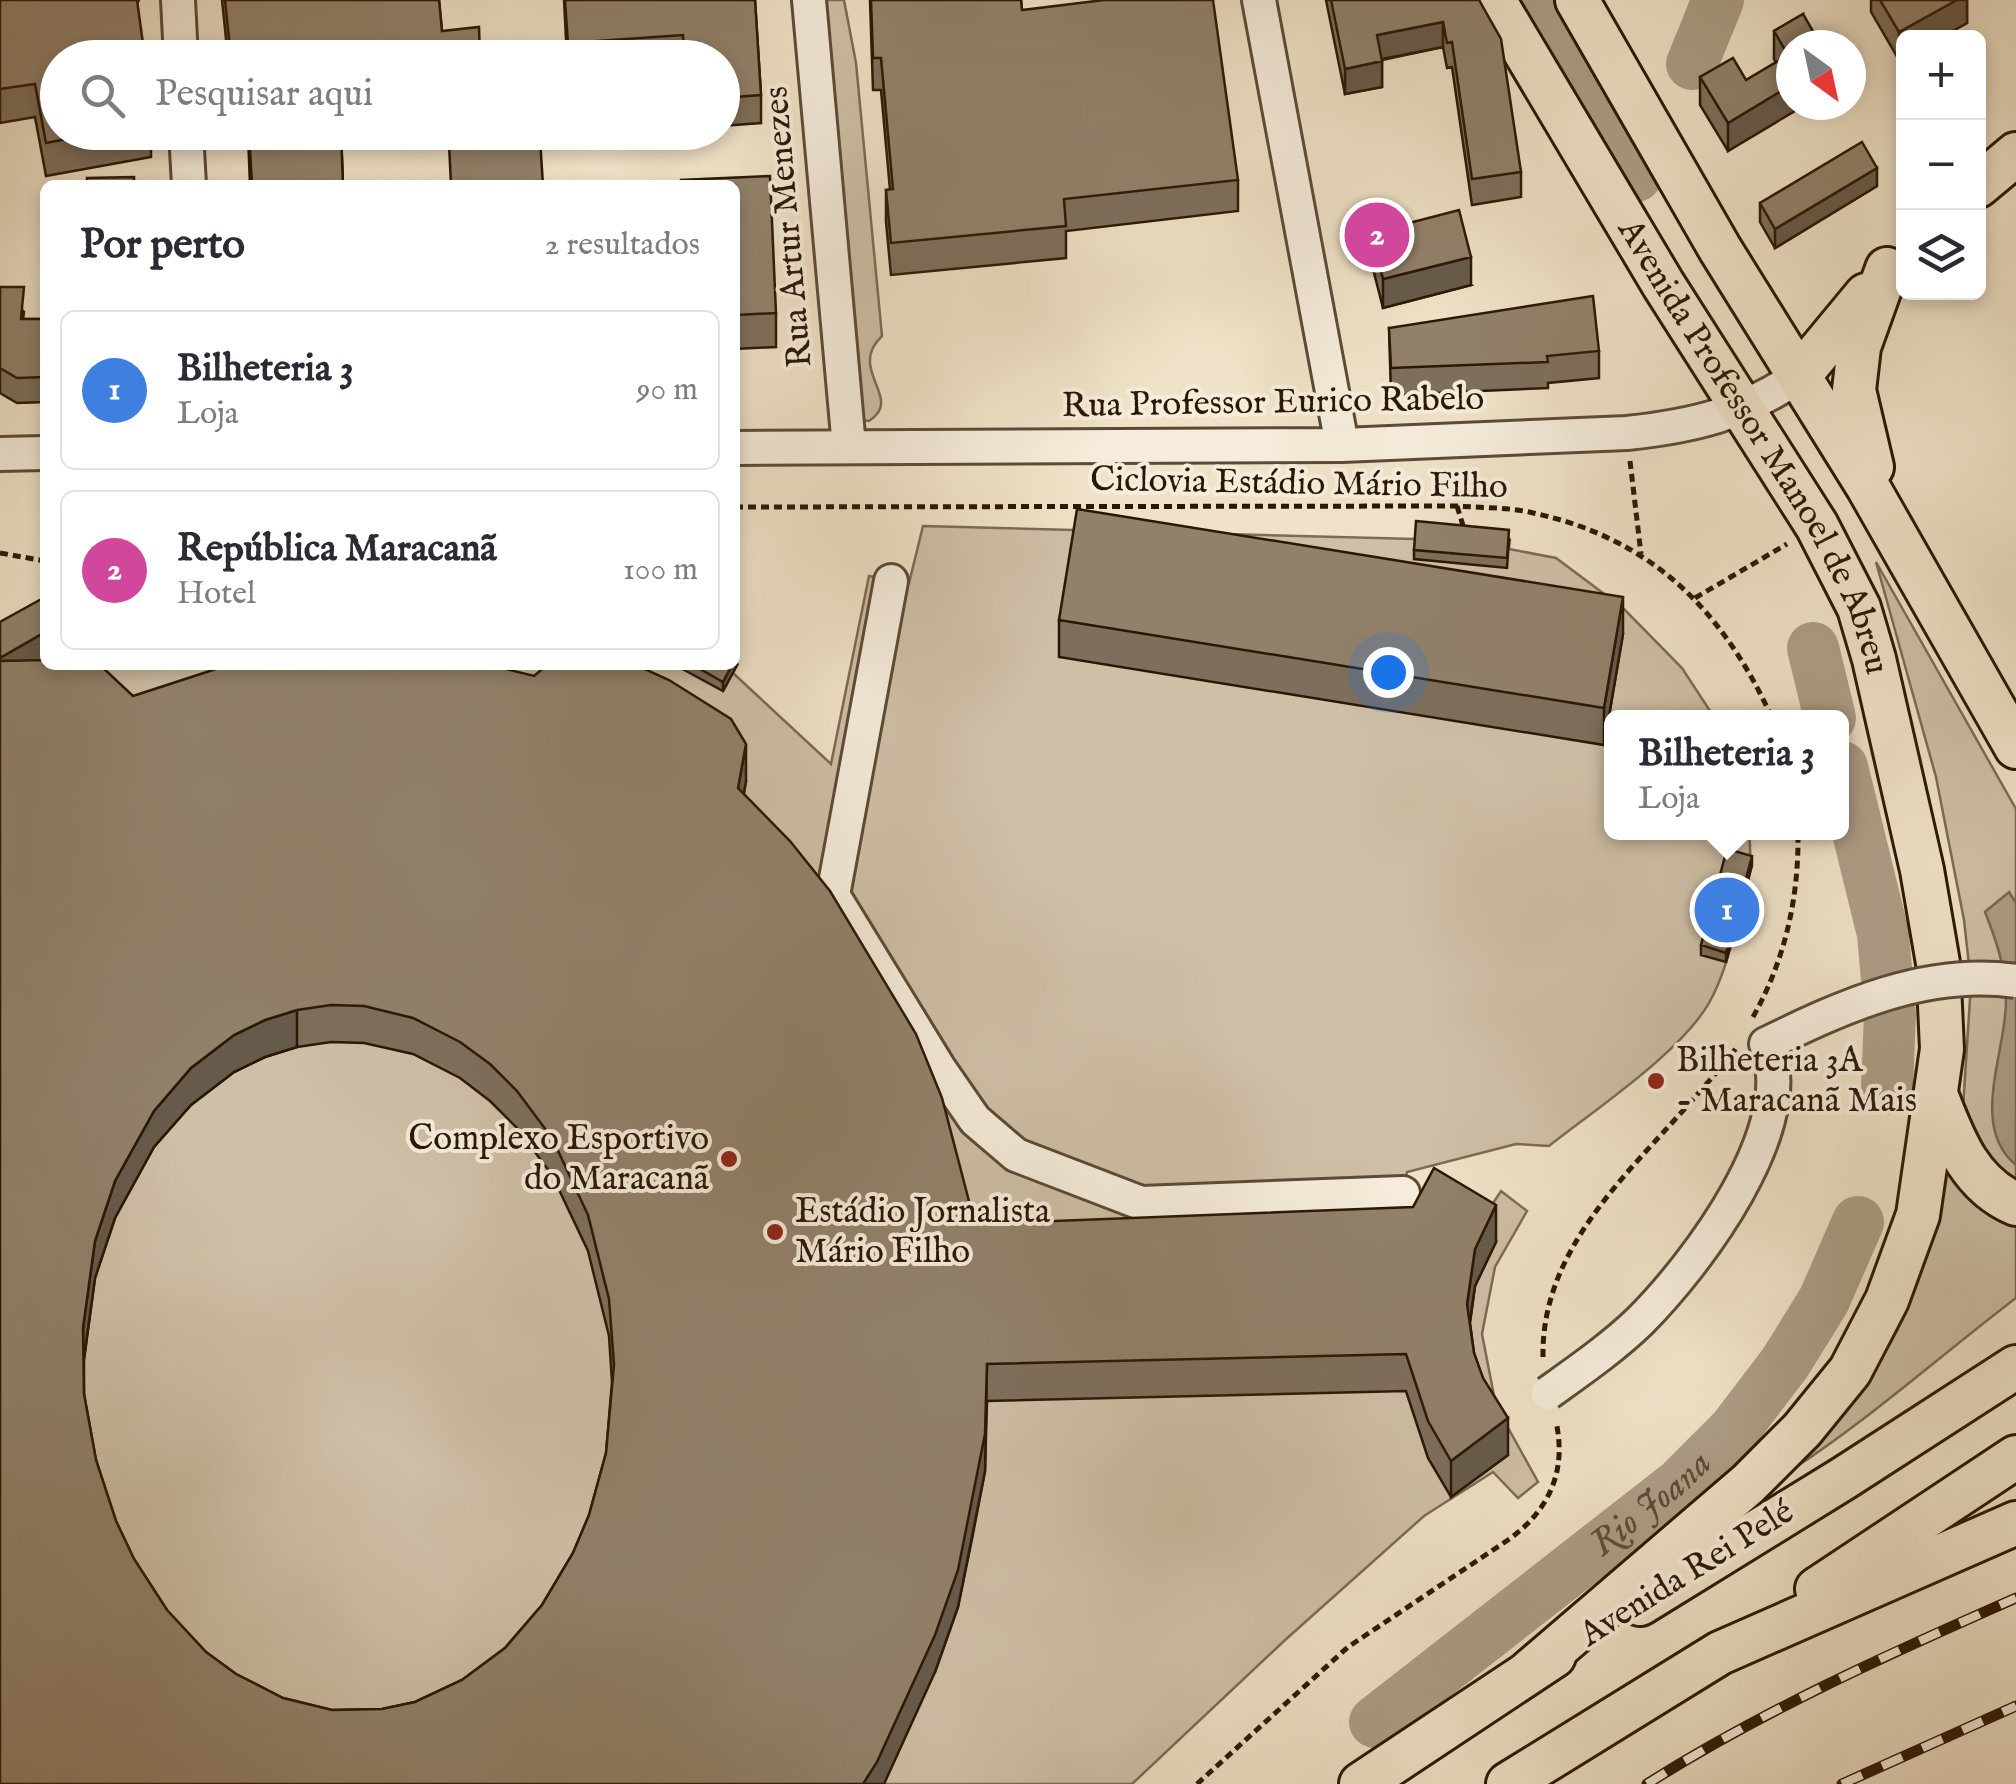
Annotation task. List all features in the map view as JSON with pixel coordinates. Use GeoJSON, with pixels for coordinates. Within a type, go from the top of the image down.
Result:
{"type":"FeatureCollection","features":[{"type":"Feature","properties":{"kind":"main road","name":"Avenida Professor Manoel de Abreu"},"geometry":{"type":"LineString","coordinates":[[1494,0],[1741,410],[1817,526],[1858,608],[1874,658],[1922,870],[1938,963],[1942,1049],[1918,1215],[1886,1300],[1850,1371],[1802,1430],[1748,1484],[1530,1671]]}},
{"type":"Feature","properties":{"kind":"main road","name":"Avenida Professor Manoel de Abreu"},"geometry":{"type":"LineString","coordinates":[[1578,0],[1720,249],[1868,487],[2016,748]]}},
{"type":"Feature","properties":{"kind":"main road"},"geometry":{"type":"LineString","coordinates":[[1986,179],[2016,154]]}},
{"type":"Feature","properties":{"kind":"main road"},"geometry":{"type":"LineString","coordinates":[[1799,376],[1895,261]]}},
{"type":"Feature","properties":{"kind":"main road"},"geometry":{"type":"LineString","coordinates":[[1868,487],[1872,465],[1854,390],[1859,346],[1895,261]]}},
{"type":"Feature","properties":{"kind":"main road"},"geometry":{"type":"LineString","coordinates":[[1936,1094],[1968,1165],[1986,1186],[2016,1204]]}},
{"type":"Feature","properties":{"kind":"main road","name":"Avenida Rei Pelé"},"geometry":{"type":"LineString","coordinates":[[1360,1784],[1530,1671],[2016,1367]]}},
{"type":"Feature","properties":{"kind":"main road"},"geometry":{"type":"LineString","coordinates":[[1508,1784],[1720,1652],[2016,1457]]}},
{"type":"Feature","properties":{"kind":"main road"},"geometry":{"type":"LineString","coordinates":[[1720,1652],[2016,1523]]}},
{"type":"Feature","properties":{"kind":"street"},"geometry":{"type":"LineString","coordinates":[[178,0],[180,40]]}},
{"type":"Feature","properties":{"kind":"street","name":"Rua Artur Menezes"},"geometry":{"type":"LineString","coordinates":[[809,0],[848,447]]}},
{"type":"Feature","properties":{"kind":"street"},"geometry":{"type":"LineString","coordinates":[[1259,0],[1342,445]]}},
{"type":"Feature","properties":{"kind":"street"},"geometry":{"type":"LineString","coordinates":[[187,150],[189,180]]}},
{"type":"Feature","properties":{"kind":"street","name":"Rua Professor Eurico Rabelo"},"geometry":{"type":"LineString","coordinates":[[740,448],[1342,445],[1627,433],[1665,430],[1741,410],[1799,376]]}},
{"type":"Feature","properties":{"kind":"street"},"geometry":{"type":"LineString","coordinates":[[0,454],[40,453]]}},
{"type":"Feature","properties":{"kind":"street"},"geometry":{"type":"LineString","coordinates":[[892,581],[833,895],[975,1120],[1016,1154],[1141,1203],[1403,1193]]}},
{"type":"Feature","properties":{"kind":"street"},"geometry":{"type":"LineString","coordinates":[[1548,1393],[1642,1319],[1716,1226],[1748,1168],[1771,1111],[1774,1071],[1766,1044],[1816,1020],[1898,990],[1958,979],[2016,981]]}},
{"type":"Feature","properties":{"kind":"path"},"geometry":{"type":"LineString","coordinates":[[1627,433],[1641,554]]}},
{"type":"Feature","properties":{"kind":"path"},"geometry":{"type":"LineString","coordinates":[[1457,506],[1466,536]]}},
{"type":"Feature","properties":{"kind":"path","name":"Ciclovia Estádio Mário Filho"},"geometry":{"type":"LineString","coordinates":[[740,507],[1457,506],[1530,512],[1613,537],[1641,554],[1695,598],[1739,653],[1768,710]]}},
{"type":"Feature","properties":{"kind":"path"},"geometry":{"type":"LineString","coordinates":[[1695,598],[1817,526]]}},
{"type":"Feature","properties":{"kind":"path"},"geometry":{"type":"LineString","coordinates":[[0,552],[40,560]]}},
{"type":"Feature","properties":{"kind":"path"},"geometry":{"type":"LineString","coordinates":[[1748,1026],[1781,958],[1792,908],[1797,840]]}},
{"type":"Feature","properties":{"kind":"path"},"geometry":{"type":"LineString","coordinates":[[1197,1784],[1357,1640],[1508,1540],[1532,1520],[1548,1499],[1558,1468],[1559,1436],[1548,1393],[1543,1335],[1551,1292],[1576,1236],[1740,1040]]}},
{"type":"Feature","properties":{"kind":"shaded area"},"geometry":{"type":"Polygon","coordinates":[[[821,0],[844,0],[856,63],[882,336],[870,360],[881,403],[869,421],[852,419],[821,0]]]}},
{"type":"Feature","properties":{"kind":"shaded area","name":"Complexo Esportivo do Maracanã"},"geometry":{"type":"Polygon","coordinates":[[[923,526],[1415,539],[1416,531],[1510,540],[1509,549],[1556,558],[1623,608],[1682,668],[1709,710],[1604,710],[1604,840],[1749,840],[1746,889],[1726,964],[1709,1003],[1658,1060],[1549,1146],[1516,1144],[1407,1172],[1400,1206],[1436,1202],[1478,1226],[1501,1191],[1527,1211],[1495,1267],[1482,1334],[1496,1406],[1538,1482],[1518,1498],[1493,1472],[1424,1516],[1132,1784],[0,1784],[0,659],[40,664],[40,670],[734,670],[831,764],[869,576],[909,583],[923,526]]]}},
{"type":"Feature","properties":{"kind":"shaded area"},"geometry":{"type":"Polygon","coordinates":[[[1876,562],[2016,809],[2016,1180],[1998,1173],[1977,1151],[1963,1108],[1971,983],[1964,920],[1936,777],[1876,562]]]}},
{"type":"Feature","properties":{"kind":"shaded area"},"geometry":{"type":"Polygon","coordinates":[[[2009,892],[2016,903],[2016,1165],[2002,1149],[1992,1110],[2006,990],[2000,956],[1985,912],[2009,892]]]}},
{"type":"Feature","properties":{"kind":"shaded area"},"geometry":{"type":"Polygon","coordinates":[[[1949,1161],[2016,1214],[2016,1298],[1877,1409],[1790,1471],[1869,1376],[1899,1327],[1921,1273],[1949,1161]]]}},
{"type":"Feature","properties":{"kind":"building"},"geometry":{"type":"Polygon","coordinates":[[[0,0],[137,0],[143,40],[40,40],[40,111],[35,84],[0,89],[0,0]]]}},
{"type":"Feature","properties":{"kind":"building"},"geometry":{"type":"Polygon","coordinates":[[[225,0],[439,0],[442,31],[479,27],[479,40],[229,40],[225,0]]]}},
{"type":"Feature","properties":{"kind":"building"},"geometry":{"type":"Polygon","coordinates":[[[565,0],[755,0],[761,95],[740,97],[740,40],[683,40],[683,35],[568,40],[565,0]]]}},
{"type":"Feature","properties":{"kind":"building"},"geometry":{"type":"Polygon","coordinates":[[[871,0],[1021,0],[1022,10],[1104,0],[1213,0],[1238,180],[1064,199],[1066,226],[891,243],[886,190],[893,189],[881,58],[873,58],[871,0]]]}},
{"type":"Feature","properties":{"kind":"building"},"geometry":{"type":"Polygon","coordinates":[[[1331,0],[1479,0],[1501,39],[1521,172],[1472,179],[1452,42],[1447,43],[1443,22],[1377,35],[1382,61],[1345,69],[1331,0]]]}},
{"type":"Feature","properties":{"kind":"building"},"geometry":{"type":"Polygon","coordinates":[[[1880,0],[1957,0],[1903,30],[1898,30],[1880,0]]]}},
{"type":"Feature","properties":{"kind":"building"},"geometry":{"type":"Polygon","coordinates":[[[1803,14],[1812,30],[1776,30],[1776,34],[1774,31],[1803,14]]]}},
{"type":"Feature","properties":{"kind":"building"},"geometry":{"type":"Polygon","coordinates":[[[1733,58],[1746,80],[1776,62],[1776,94],[1728,123],[1700,77],[1733,58]]]}},
{"type":"Feature","properties":{"kind":"building"},"geometry":{"type":"Polygon","coordinates":[[[1862,142],[1877,168],[1775,229],[1760,203],[1862,142]]]}},
{"type":"Feature","properties":{"kind":"building"},"geometry":{"type":"Polygon","coordinates":[[[250,150],[342,150],[343,180],[252,180],[250,150]]]}},
{"type":"Feature","properties":{"kind":"building"},"geometry":{"type":"Polygon","coordinates":[[[449,150],[541,150],[543,180],[451,180],[449,150]]]}},
{"type":"Feature","properties":{"kind":"building"},"geometry":{"type":"Polygon","coordinates":[[[770,176],[776,313],[740,315],[740,180],[681,180],[770,176]]]}},
{"type":"Feature","properties":{"kind":"building"},"geometry":{"type":"Polygon","coordinates":[[[134,177],[134,180],[87,180],[134,177]]]}},
{"type":"Feature","properties":{"kind":"building"},"geometry":{"type":"Polygon","coordinates":[[[1459,210],[1471,257],[1383,279],[1371,233],[1459,210]]]}},
{"type":"Feature","properties":{"kind":"building"},"geometry":{"type":"Polygon","coordinates":[[[0,287],[24,287],[21,319],[40,319],[40,377],[17,378],[0,368],[0,287]]]}},
{"type":"Feature","properties":{"kind":"building"},"geometry":{"type":"Polygon","coordinates":[[[1593,296],[1599,351],[1547,356],[1548,362],[1391,368],[1389,328],[1593,296]]]}},
{"type":"Feature","properties":{"kind":"building"},"geometry":{"type":"Polygon","coordinates":[[[1077,509],[1623,597],[1604,708],[1059,620],[1077,509]]]}},
{"type":"Feature","properties":{"kind":"building"},"geometry":{"type":"Polygon","coordinates":[[[1416,521],[1509,530],[1507,558],[1414,550],[1416,521]]]}},
{"type":"Feature","properties":{"kind":"building"},"geometry":{"type":"Polygon","coordinates":[[[40,600],[40,635],[0,658],[0,622],[40,600]]]}},
{"type":"Feature","properties":{"kind":"building","name":"Estádio Jornalista Mário Filho"},"geometry":{"type":"Polygon","coordinates":[[[40,660],[40,670],[105,670],[133,696],[213,670],[510,670],[534,676],[541,670],[647,670],[731,719],[746,744],[738,788],[790,841],[830,891],[916,1034],[942,1098],[975,1224],[1413,1207],[1434,1168],[1496,1205],[1475,1249],[1467,1304],[1474,1353],[1483,1378],[1508,1418],[1451,1461],[1428,1421],[1406,1354],[987,1364],[985,1434],[958,1570],[935,1635],[877,1762],[863,1784],[0,1784],[0,661],[40,660]],[[364,1006],[297,1010],[234,1035],[191,1068],[154,1111],[115,1181],[95,1241],[83,1328],[84,1394],[96,1460],[116,1521],[134,1559],[167,1610],[206,1652],[236,1674],[283,1698],[332,1710],[382,1709],[415,1702],[462,1680],[505,1648],[542,1605],[573,1553],[589,1515],[606,1453],[614,1365],[609,1299],[588,1215],[552,1138],[517,1091],[460,1042],[413,1018],[364,1006]]]}},
{"type":"Feature","properties":{"kind":"building"},"geometry":{"type":"Polygon","coordinates":[[[702,670],[729,670],[723,682],[702,670]]]}},
{"type":"Feature","properties":{"kind":"building"},"geometry":{"type":"Polygon","coordinates":[[[1727,849],[1752,856],[1726,953],[1701,945],[1727,849]]]}},
{"type":"Feature","properties":{"kind":"waterway","name":"Rio Joana"},"geometry":{"type":"LineString","coordinates":[[1535,0],[1636,176]]}},
{"type":"Feature","properties":{"kind":"waterway"},"geometry":{"type":"LineString","coordinates":[[1692,64],[1718,0]]}},
{"type":"Feature","properties":{"kind":"waterway","name":"Rio Joana"},"geometry":{"type":"LineString","coordinates":[[1813,648],[1828,710]]}},
{"type":"Feature","properties":{"kind":"waterway","name":"Rio Joana"},"geometry":{"type":"LineString","coordinates":[[1849,796],[1883,934],[1890,1014],[1887,1089]]}},
{"type":"Feature","properties":{"kind":"waterway","name":"Rio Joana"},"geometry":{"type":"LineString","coordinates":[[1375,1722],[1680,1484],[1734,1430],[1785,1363],[1824,1300],[1858,1222]]}},
{"type":"Feature","properties":{"kind":"railway"},"geometry":{"type":"LineString","coordinates":[[1647,1784],[1782,1707],[2016,1598]]}},
{"type":"Feature","properties":{"kind":"railway"},"geometry":{"type":"LineString","coordinates":[[1842,1784],[2016,1706]]}},
{"type":"Feature","properties":{"kind":"place","name":"República Maracanã"},"geometry":{"type":"Point","coordinates":[1377,235]}},
{"type":"Feature","properties":{"kind":"place","name":"Bilheteria 3"},"geometry":{"type":"Point","coordinates":[1727,910]}},
{"type":"Feature","properties":{"kind":"place","name":"Bilheteria 3A - Maracanã Mais"},"geometry":{"type":"Point","coordinates":[1656,1081]}},
{"type":"Feature","properties":{"kind":"place","name":"Complexo Esportivo do Maracanã"},"geometry":{"type":"Point","coordinates":[729,1159]}},
{"type":"Feature","properties":{"kind":"place","name":"Estádio Jornalista Mário Filho"},"geometry":{"type":"Point","coordinates":[775,1232]}}]}
